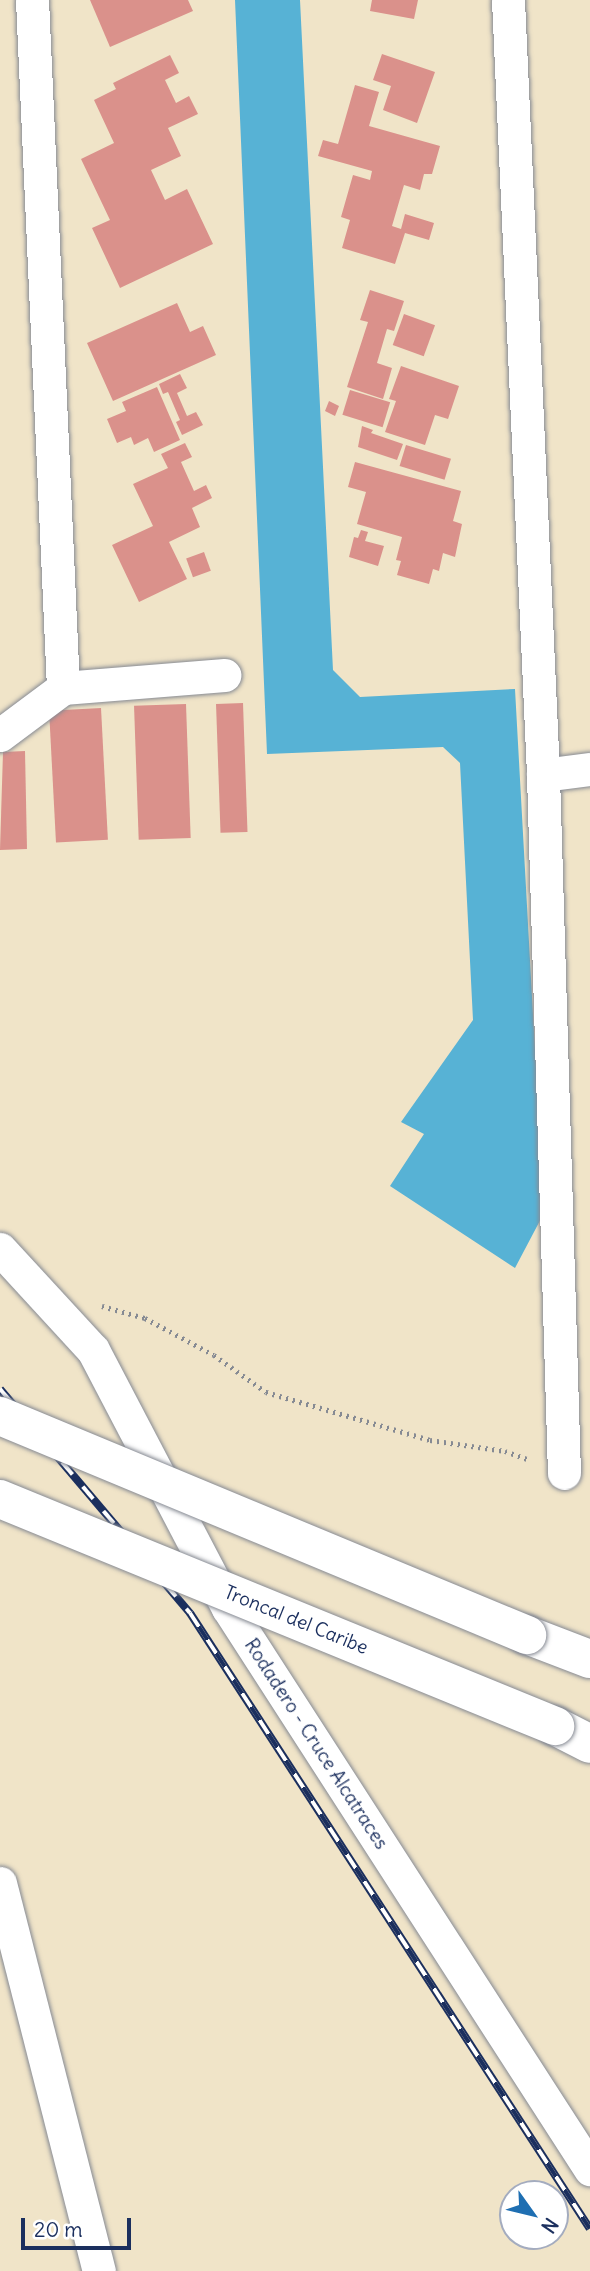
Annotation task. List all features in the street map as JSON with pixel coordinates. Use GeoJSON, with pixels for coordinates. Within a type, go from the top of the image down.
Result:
{"type":"FeatureCollection","features":[{"type":"Feature","properties":{"kind":"highway"},"geometry":{"type":"LineString","coordinates":[[0,1416],[590,1659]]}},
{"type":"Feature","properties":{"kind":"highway","name":"Troncal del Caribe"},"geometry":{"type":"LineString","coordinates":[[0,1499],[555,1726],[590,1744]]}},
{"type":"Feature","properties":{"kind":"street"},"geometry":{"type":"LineString","coordinates":[[32,0],[63,688]]}},
{"type":"Feature","properties":{"kind":"street"},"geometry":{"type":"LineString","coordinates":[[508,0],[543,775],[564,1473]]}},
{"type":"Feature","properties":{"kind":"street"},"geometry":{"type":"LineString","coordinates":[[0,735],[63,688],[224,675]]}},
{"type":"Feature","properties":{"kind":"street"},"geometry":{"type":"LineString","coordinates":[[543,775],[590,769]]}},
{"type":"Feature","properties":{"kind":"street","name":"Rodadero - Cruce Alcatraces"},"geometry":{"type":"LineString","coordinates":[[0,1249],[38,1287],[93,1350],[228,1608],[590,2169]]}},
{"type":"Feature","properties":{"kind":"street"},"geometry":{"type":"LineString","coordinates":[[0,1883],[99,2271]]}},
{"type":"Feature","properties":{"kind":"path"},"geometry":{"type":"LineString","coordinates":[[38,1287],[145,1318],[214,1354],[265,1392],[430,1440],[505,1451],[564,1473]]}},
{"type":"Feature","properties":{"kind":"water"},"geometry":{"type":"Polygon","coordinates":[[[235,0],[300,0],[333,670],[360,697],[515,689],[544,1213],[515,1268],[390,1186],[424,1134],[401,1122],[473,1020],[460,763],[443,747],[267,754],[235,0]]]}},
{"type":"Feature","properties":{"kind":"building"},"geometry":{"type":"Polygon","coordinates":[[[90,0],[188,0],[193,11],[110,47],[90,0]]]}},
{"type":"Feature","properties":{"kind":"building"},"geometry":{"type":"Polygon","coordinates":[[[372,0],[418,0],[414,19],[370,11],[372,0]]]}},
{"type":"Feature","properties":{"kind":"building"},"geometry":{"type":"Polygon","coordinates":[[[382,54],[435,72],[417,123],[383,110],[391,86],[373,80],[382,54]]]}},
{"type":"Feature","properties":{"kind":"building"},"geometry":{"type":"Polygon","coordinates":[[[170,55],[179,73],[165,80],[176,103],[189,96],[198,114],[168,128],[181,156],[151,170],[165,200],[187,189],[213,244],[120,288],[92,228],[110,220],[81,159],[114,143],[94,100],[116,89],[113,83],[170,55]]]}},
{"type":"Feature","properties":{"kind":"building"},"geometry":{"type":"Polygon","coordinates":[[[355,85],[379,92],[369,126],[440,146],[432,174],[424,174],[420,190],[404,185],[392,226],[401,229],[405,214],[434,223],[429,240],[405,233],[395,264],[342,248],[350,220],[341,217],[353,175],[370,180],[372,171],[318,156],[323,140],[338,144],[355,85]]]}},
{"type":"Feature","properties":{"kind":"building"},"geometry":{"type":"Polygon","coordinates":[[[370,290],[404,301],[394,331],[387,329],[377,363],[392,368],[383,399],[347,387],[368,322],[360,320],[370,290]]]}},
{"type":"Feature","properties":{"kind":"building"},"geometry":{"type":"Polygon","coordinates":[[[177,303],[190,332],[203,326],[216,355],[113,401],[87,343],[177,303]]]}},
{"type":"Feature","properties":{"kind":"building"},"geometry":{"type":"Polygon","coordinates":[[[404,314],[435,325],[424,356],[393,345],[404,314]]]}},
{"type":"Feature","properties":{"kind":"building"},"geometry":{"type":"Polygon","coordinates":[[[401,366],[459,386],[448,419],[435,415],[425,445],[385,432],[396,401],[389,399],[401,366]]]}},
{"type":"Feature","properties":{"kind":"building"},"geometry":{"type":"Polygon","coordinates":[[[180,374],[187,388],[177,393],[187,416],[196,412],[203,425],[182,435],[176,422],[180,420],[168,392],[163,394],[159,384],[180,374]]]}},
{"type":"Feature","properties":{"kind":"building"},"geometry":{"type":"Polygon","coordinates":[[[157,387],[180,440],[154,452],[148,438],[134,445],[131,437],[117,443],[107,419],[126,411],[122,402],[157,387]]]}},
{"type":"Feature","properties":{"kind":"building"},"geometry":{"type":"Polygon","coordinates":[[[350,390],[390,402],[383,427],[342,415],[350,390]]]}},
{"type":"Feature","properties":{"kind":"building"},"geometry":{"type":"Polygon","coordinates":[[[329,401],[339,406],[335,416],[325,411],[329,401]]]}},
{"type":"Feature","properties":{"kind":"building"},"geometry":{"type":"Polygon","coordinates":[[[362,426],[373,430],[371,433],[403,444],[397,460],[358,447],[362,426]]]}},
{"type":"Feature","properties":{"kind":"building"},"geometry":{"type":"Polygon","coordinates":[[[185,443],[192,457],[181,462],[194,491],[206,485],[212,498],[192,508],[200,527],[169,542],[187,579],[139,602],[112,545],[153,526],[133,484],[168,468],[161,454],[185,443]]]}},
{"type":"Feature","properties":{"kind":"building"},"geometry":{"type":"Polygon","coordinates":[[[406,445],[451,459],[445,480],[400,466],[406,445]]]}},
{"type":"Feature","properties":{"kind":"building"},"geometry":{"type":"Polygon","coordinates":[[[355,462],[461,491],[453,521],[462,524],[455,557],[443,553],[439,571],[433,569],[429,584],[397,575],[401,561],[396,560],[402,537],[357,524],[366,492],[348,487],[355,462]]]}},
{"type":"Feature","properties":{"kind":"building"},"geometry":{"type":"Polygon","coordinates":[[[361,530],[368,532],[365,541],[384,546],[378,566],[349,557],[354,537],[358,538],[361,530]]]}},
{"type":"Feature","properties":{"kind":"building"},"geometry":{"type":"Polygon","coordinates":[[[204,552],[211,571],[193,577],[186,558],[204,552]]]}},
{"type":"Feature","properties":{"kind":"building"},"geometry":{"type":"Polygon","coordinates":[[[243,703],[248,832],[221,833],[216,704],[243,703]]]}},
{"type":"Feature","properties":{"kind":"building"},"geometry":{"type":"Polygon","coordinates":[[[186,704],[191,838],[139,840],[134,706],[186,704]]]}},
{"type":"Feature","properties":{"kind":"building"},"geometry":{"type":"Polygon","coordinates":[[[101,708],[108,840],[56,843],[49,711],[101,708]]]}},
{"type":"Feature","properties":{"kind":"building"},"geometry":{"type":"Polygon","coordinates":[[[25,751],[27,849],[0,850],[3,752],[25,751]]]}},
{"type":"Feature","properties":{"kind":"railway"},"geometry":{"type":"LineString","coordinates":[[0,1389],[190,1613],[590,2229]]}}]}
